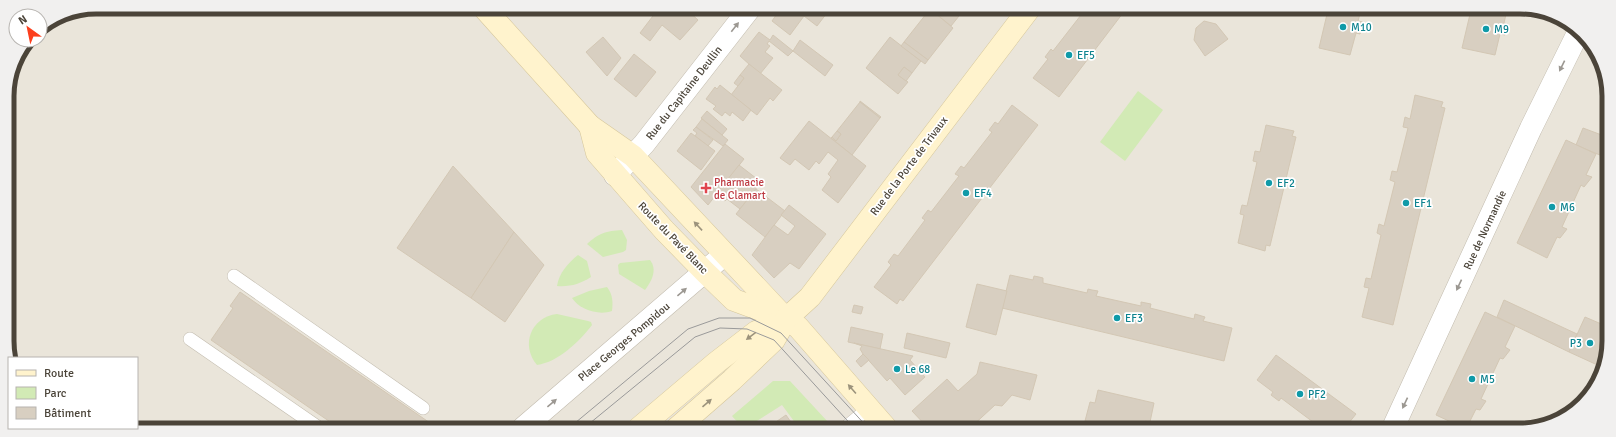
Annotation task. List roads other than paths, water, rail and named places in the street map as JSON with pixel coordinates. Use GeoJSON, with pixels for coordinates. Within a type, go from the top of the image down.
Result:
{"type":"FeatureCollection","features":[{"type":"Feature","properties":{"kind":"main road","name":"Route du Pavé Blanc"},"geometry":{"type":"LineString","coordinates":[[489,14],[590,126],[633,156],[786,320]]}},
{"type":"Feature","properties":{"kind":"main road","name":"Rue de la Porte de Trivaux"},"geometry":{"type":"LineString","coordinates":[[683,423],[732,380],[763,350],[779,332],[786,320],[810,297],[1025,14]]}},
{"type":"Feature","properties":{"kind":"main road","name":"Route du Pavé Blanc"},"geometry":{"type":"LineString","coordinates":[[590,126],[597,153],[615,176],[705,272],[734,300],[786,320],[798,327],[882,423]]}},
{"type":"Feature","properties":{"kind":"main road","name":"Rue de la Porte de Trivaux"},"geometry":{"type":"LineString","coordinates":[[645,423],[717,362],[756,332],[786,320]]}},
{"type":"Feature","properties":{"kind":"street","name":"Rue du Capitaine Deullin"},"geometry":{"type":"LineString","coordinates":[[615,176],[633,156],[745,14]]}},
{"type":"Feature","properties":{"kind":"street","name":"Rue de Normandie"},"geometry":{"type":"LineString","coordinates":[[1395,423],[1531,128],[1576,36]]}},
{"type":"Feature","properties":{"kind":"street","name":"Place Georges Pompidou"},"geometry":{"type":"LineString","coordinates":[[529,423],[724,255]]}},
{"type":"Feature","properties":{"kind":"lane"},"geometry":{"type":"LineString","coordinates":[[234,276],[423,408]]}},
{"type":"Feature","properties":{"kind":"lane"},"geometry":{"type":"LineString","coordinates":[[190,339],[312,423]]}},
{"type":"Feature","properties":{"kind":"lane"},"geometry":{"type":"LineString","coordinates":[[850,423],[869,408]]}},
{"type":"Feature","properties":{"kind":"tram line"},"geometry":{"type":"LineString","coordinates":[[575,423],[688,329],[719,318],[750,318],[781,333],[864,423]]}},
{"type":"Feature","properties":{"kind":"tram line"},"geometry":{"type":"LineString","coordinates":[[590,423],[695,337],[720,328],[747,329],[774,340],[850,423]]}},
{"type":"Feature","properties":{"kind":"place","name":"M10"},"geometry":{"type":"Point","coordinates":[1343,27]}},
{"type":"Feature","properties":{"kind":"place","name":"M9"},"geometry":{"type":"Point","coordinates":[1486,29]}},
{"type":"Feature","properties":{"kind":"place","name":"EF5"},"geometry":{"type":"Point","coordinates":[1069,55]}},
{"type":"Feature","properties":{"kind":"place","name":"EF2"},"geometry":{"type":"Point","coordinates":[1269,183]}},
{"type":"Feature","properties":{"kind":"place","name":"Pharmacie de Clamart"},"geometry":{"type":"Point","coordinates":[706,188]}},
{"type":"Feature","properties":{"kind":"place","name":"EF4"},"geometry":{"type":"Point","coordinates":[966,193]}},
{"type":"Feature","properties":{"kind":"place","name":"EF1"},"geometry":{"type":"Point","coordinates":[1406,203]}},
{"type":"Feature","properties":{"kind":"place","name":"M6"},"geometry":{"type":"Point","coordinates":[1552,207]}},
{"type":"Feature","properties":{"kind":"place","name":"EF3"},"geometry":{"type":"Point","coordinates":[1117,318]}},
{"type":"Feature","properties":{"kind":"place","name":"P3"},"geometry":{"type":"Point","coordinates":[1590,343]}},
{"type":"Feature","properties":{"kind":"place","name":"Le 68"},"geometry":{"type":"Point","coordinates":[897,369]}},
{"type":"Feature","properties":{"kind":"place","name":"M5"},"geometry":{"type":"Point","coordinates":[1472,379]}},
{"type":"Feature","properties":{"kind":"place","name":"PF2"},"geometry":{"type":"Point","coordinates":[1300,394]}}]}
